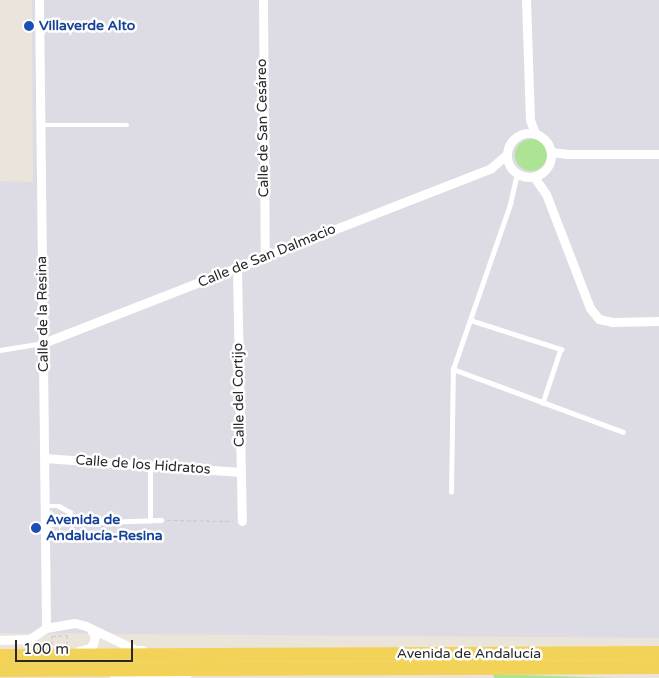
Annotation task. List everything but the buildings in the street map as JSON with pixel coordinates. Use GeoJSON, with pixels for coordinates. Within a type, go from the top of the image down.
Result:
{"type":"FeatureCollection","features":[{"type":"Feature","properties":{"kind":"main road","name":"Avenida de Andalucía"},"geometry":{"type":"LineString","coordinates":[[3,656],[659,653]]}},
{"type":"Feature","properties":{"kind":"main road","name":"Avenida de Andalucía"},"geometry":{"type":"LineString","coordinates":[[0,670],[68,674],[197,669],[214,673],[659,667]]}},
{"type":"Feature","properties":{"kind":"street","name":"Calle de la Resina"},"geometry":{"type":"LineString","coordinates":[[39,0],[46,628]]}},
{"type":"Feature","properties":{"kind":"street","name":"Calle de San Cesáreo"},"geometry":{"type":"LineString","coordinates":[[263,0],[265,256]]}},
{"type":"Feature","properties":{"kind":"street"},"geometry":{"type":"LineString","coordinates":[[526,0],[530,120],[536,133],[549,144],[552,152],[550,164]]}},
{"type":"Feature","properties":{"kind":"street"},"geometry":{"type":"LineString","coordinates":[[522,134],[530,120]]}},
{"type":"Feature","properties":{"kind":"street"},"geometry":{"type":"LineString","coordinates":[[536,133],[522,134],[514,138],[507,154],[514,172],[534,177],[544,172],[550,164],[568,154]]}},
{"type":"Feature","properties":{"kind":"street"},"geometry":{"type":"LineString","coordinates":[[552,152],[568,154],[659,154]]}},
{"type":"Feature","properties":{"kind":"street","name":"Calle de San Dalmacio"},"geometry":{"type":"LineString","coordinates":[[43,343],[491,168],[507,154]]}},
{"type":"Feature","properties":{"kind":"street","name":"Calle de San Dalmacio"},"geometry":{"type":"LineString","coordinates":[[491,168],[514,172]]}},
{"type":"Feature","properties":{"kind":"street"},"geometry":{"type":"LineString","coordinates":[[544,172],[546,194]]}},
{"type":"Feature","properties":{"kind":"street"},"geometry":{"type":"LineString","coordinates":[[534,177],[546,194],[590,308],[599,319],[612,322],[659,321]]}},
{"type":"Feature","properties":{"kind":"street","name":"Calle del Cortijo"},"geometry":{"type":"LineString","coordinates":[[237,268],[242,521]]}},
{"type":"Feature","properties":{"kind":"street","name":"Calle de los Hidratos"},"geometry":{"type":"LineString","coordinates":[[44,458],[241,472]]}},
{"type":"Feature","properties":{"kind":"street","name":"Avenida de Andalucía"},"geometry":{"type":"LineString","coordinates":[[0,640],[30,639],[46,628],[75,623],[136,650],[261,650],[280,654]]}},
{"type":"Feature","properties":{"kind":"street","name":"Avenida de Andalucía"},"geometry":{"type":"LineString","coordinates":[[3,656],[23,652],[76,652],[90,648],[95,636],[90,628]]}},
{"type":"Feature","properties":{"kind":"street"},"geometry":{"type":"LineString","coordinates":[[114,678],[176,677],[197,669]]}},
{"type":"Feature","properties":{"kind":"lane"},"geometry":{"type":"LineString","coordinates":[[40,125],[127,124]]}},
{"type":"Feature","properties":{"kind":"lane"},"geometry":{"type":"LineString","coordinates":[[451,492],[453,369],[510,204],[514,172]]}},
{"type":"Feature","properties":{"kind":"lane"},"geometry":{"type":"LineString","coordinates":[[470,320],[562,349],[543,403]]}},
{"type":"Feature","properties":{"kind":"lane"},"geometry":{"type":"LineString","coordinates":[[0,350],[43,343]]}},
{"type":"Feature","properties":{"kind":"lane"},"geometry":{"type":"LineString","coordinates":[[453,369],[623,432]]}},
{"type":"Feature","properties":{"kind":"lane"},"geometry":{"type":"LineString","coordinates":[[150,466],[150,521]]}},
{"type":"Feature","properties":{"kind":"lane"},"geometry":{"type":"LineString","coordinates":[[45,506],[59,506],[70,512]]}},
{"type":"Feature","properties":{"kind":"lane"},"geometry":{"type":"LineString","coordinates":[[45,524],[161,520]]}},
{"type":"Feature","properties":{"kind":"path"},"geometry":{"type":"LineString","coordinates":[[161,520],[242,521]]}},
{"type":"Feature","properties":{"kind":"path"},"geometry":{"type":"LineString","coordinates":[[52,643],[52,636],[67,635],[67,645]]}},
{"type":"Feature","properties":{"kind":"shaded area"},"geometry":{"type":"Polygon","coordinates":[[[32,0],[659,0],[659,638],[0,633],[0,181],[33,182],[32,0]]]}},
{"type":"Feature","properties":{"kind":"green space"},"geometry":{"type":"Polygon","coordinates":[[[531,139],[537,140],[542,144],[546,149],[546,161],[542,166],[537,170],[531,171],[525,170],[520,166],[516,161],[515,155],[516,149],[520,144],[525,140],[531,139]]]}},
{"type":"Feature","properties":{"kind":"green space"},"geometry":{"type":"Polygon","coordinates":[[[493,674],[614,678],[494,678],[493,674]]]}},
{"type":"Feature","properties":{"kind":"place","name":"Villaverde Alto"},"geometry":{"type":"Point","coordinates":[29,26]}},
{"type":"Feature","properties":{"kind":"place","name":"Avenida de Andalucía-Resina"},"geometry":{"type":"Point","coordinates":[36,528]}}]}
